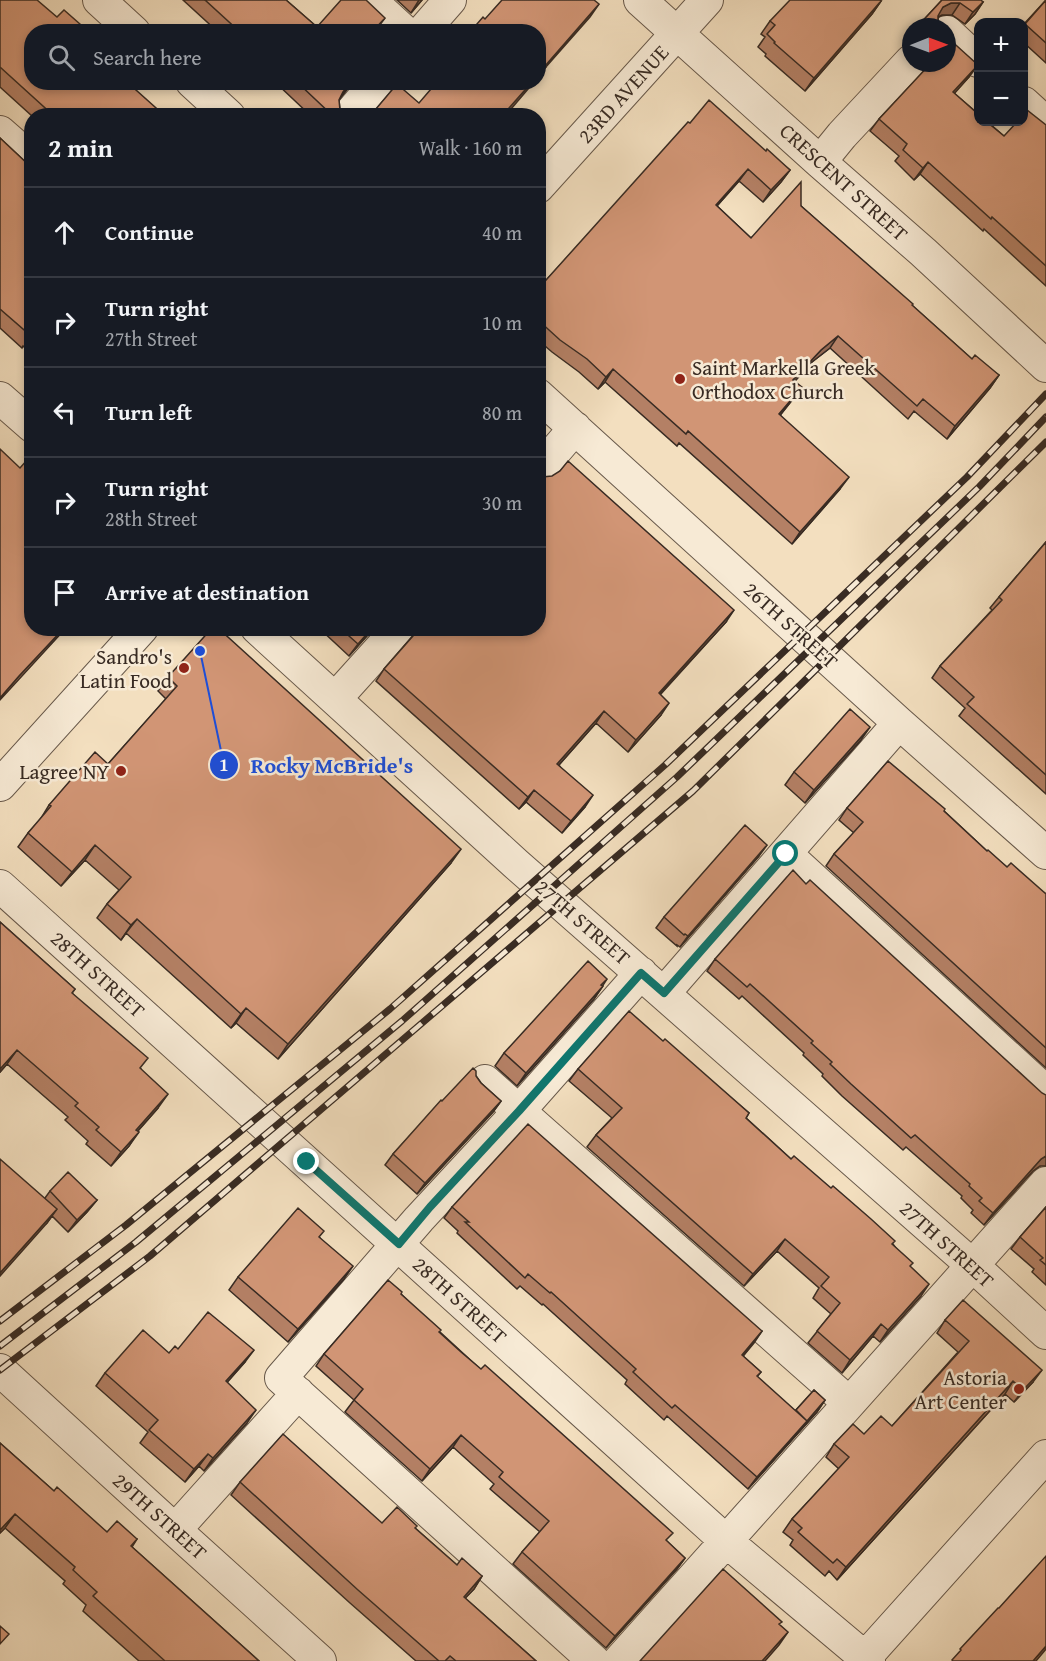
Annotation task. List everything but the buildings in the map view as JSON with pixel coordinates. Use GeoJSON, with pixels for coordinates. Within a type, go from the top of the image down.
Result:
{"type":"FeatureCollection","features":[{"type":"Feature","properties":{"kind":"street"},"geometry":{"type":"LineString","coordinates":[[99,0],[125,24]]}},
{"type":"Feature","properties":{"kind":"street"},"geometry":{"type":"LineString","coordinates":[[370,0],[396,24]]}},
{"type":"Feature","properties":{"kind":"street"},"geometry":{"type":"LineString","coordinates":[[429,24],[450,0]]}},
{"type":"Feature","properties":{"kind":"street","name":"CRESCENT STREET"},"geometry":{"type":"LineString","coordinates":[[640,0],[923,252],[1046,366]]}},
{"type":"Feature","properties":{"kind":"street","name":"23RD AVENUE"},"geometry":{"type":"LineString","coordinates":[[546,178],[707,0]]}},
{"type":"Feature","properties":{"kind":"street"},"geometry":{"type":"LineString","coordinates":[[956,40],[974,57]]}},
{"type":"Feature","properties":{"kind":"street"},"geometry":{"type":"LineString","coordinates":[[820,162],[902,71]]}},
{"type":"Feature","properties":{"kind":"street"},"geometry":{"type":"LineString","coordinates":[[201,90],[220,108]]}},
{"type":"Feature","properties":{"kind":"street"},"geometry":{"type":"LineString","coordinates":[[355,108],[370,90]]}},
{"type":"Feature","properties":{"kind":"street"},"geometry":{"type":"LineString","coordinates":[[0,132],[24,153]]}},
{"type":"Feature","properties":{"kind":"street"},"geometry":{"type":"LineString","coordinates":[[0,398],[24,419]]}},
{"type":"Feature","properties":{"kind":"street","name":"26TH STREET"},"geometry":{"type":"LineString","coordinates":[[546,402],[1046,853]]}},
{"type":"Feature","properties":{"kind":"street"},"geometry":{"type":"LineString","coordinates":[[546,462],[575,428]]}},
{"type":"Feature","properties":{"kind":"street"},"geometry":{"type":"LineString","coordinates":[[0,785],[135,636]]}},
{"type":"Feature","properties":{"kind":"street","name":"27TH STREET"},"geometry":{"type":"LineString","coordinates":[[266,636],[516,864],[972,1265],[1046,1333]]}},
{"type":"Feature","properties":{"kind":"street"},"geometry":{"type":"LineString","coordinates":[[335,699],[392,636]]}},
{"type":"Feature","properties":{"kind":"street"},"geometry":{"type":"LineString","coordinates":[[594,1661],[281,1378],[430,1207],[519,1111],[786,854],[900,723]]}},
{"type":"Feature","properties":{"kind":"street"},"geometry":{"type":"LineString","coordinates":[[786,854],[1046,1092]]}},
{"type":"Feature","properties":{"kind":"street","name":"28TH STREET"},"geometry":{"type":"LineString","coordinates":[[0,886],[726,1541],[865,1660]]}},
{"type":"Feature","properties":{"kind":"street"},"geometry":{"type":"LineString","coordinates":[[485,1081],[849,1403]]}},
{"type":"Feature","properties":{"kind":"street"},"geometry":{"type":"LineString","coordinates":[[618,1661],[1046,1183]]}},
{"type":"Feature","properties":{"kind":"street","name":"29TH STREET"},"geometry":{"type":"LineString","coordinates":[[0,1370],[321,1661]]}},
{"type":"Feature","properties":{"kind":"street"},"geometry":{"type":"LineString","coordinates":[[175,1530],[298,1393]]}},
{"type":"Feature","properties":{"kind":"street"},"geometry":{"type":"LineString","coordinates":[[865,1660],[1046,1455]]}},
{"type":"Feature","properties":{"kind":"railway"},"geometry":{"type":"LineString","coordinates":[[0,1321],[126,1225],[390,1009],[665,765],[967,477],[1046,394]]}},
{"type":"Feature","properties":{"kind":"railway"},"geometry":{"type":"LineString","coordinates":[[0,1346],[136,1242],[402,1021],[677,777],[979,487],[1046,417]]}},
{"type":"Feature","properties":{"kind":"railway"},"geometry":{"type":"LineString","coordinates":[[0,1370],[150,1256],[693,791],[1046,442]]}},
{"type":"Feature","properties":{"kind":"place","name":"Saint Markella Greek Orthodox Church"},"geometry":{"type":"Point","coordinates":[680,379]}},
{"type":"Feature","properties":{"kind":"place","name":"Rocky McBride's"},"geometry":{"type":"Point","coordinates":[200,651]}},
{"type":"Feature","properties":{"kind":"place","name":"Sandro's Latin Food"},"geometry":{"type":"Point","coordinates":[184,668]}},
{"type":"Feature","properties":{"kind":"place","name":"Lagree NY"},"geometry":{"type":"Point","coordinates":[121,771]}},
{"type":"Feature","properties":{"kind":"place","name":"Astoria Art Center"},"geometry":{"type":"Point","coordinates":[1019,1389]}},
{"type":"Feature","properties":{"kind":"route"},"geometry":{"type":"LineString","coordinates":[[307,1162],[399,1244],[641,973],[664,993],[786,854]]}}]}
